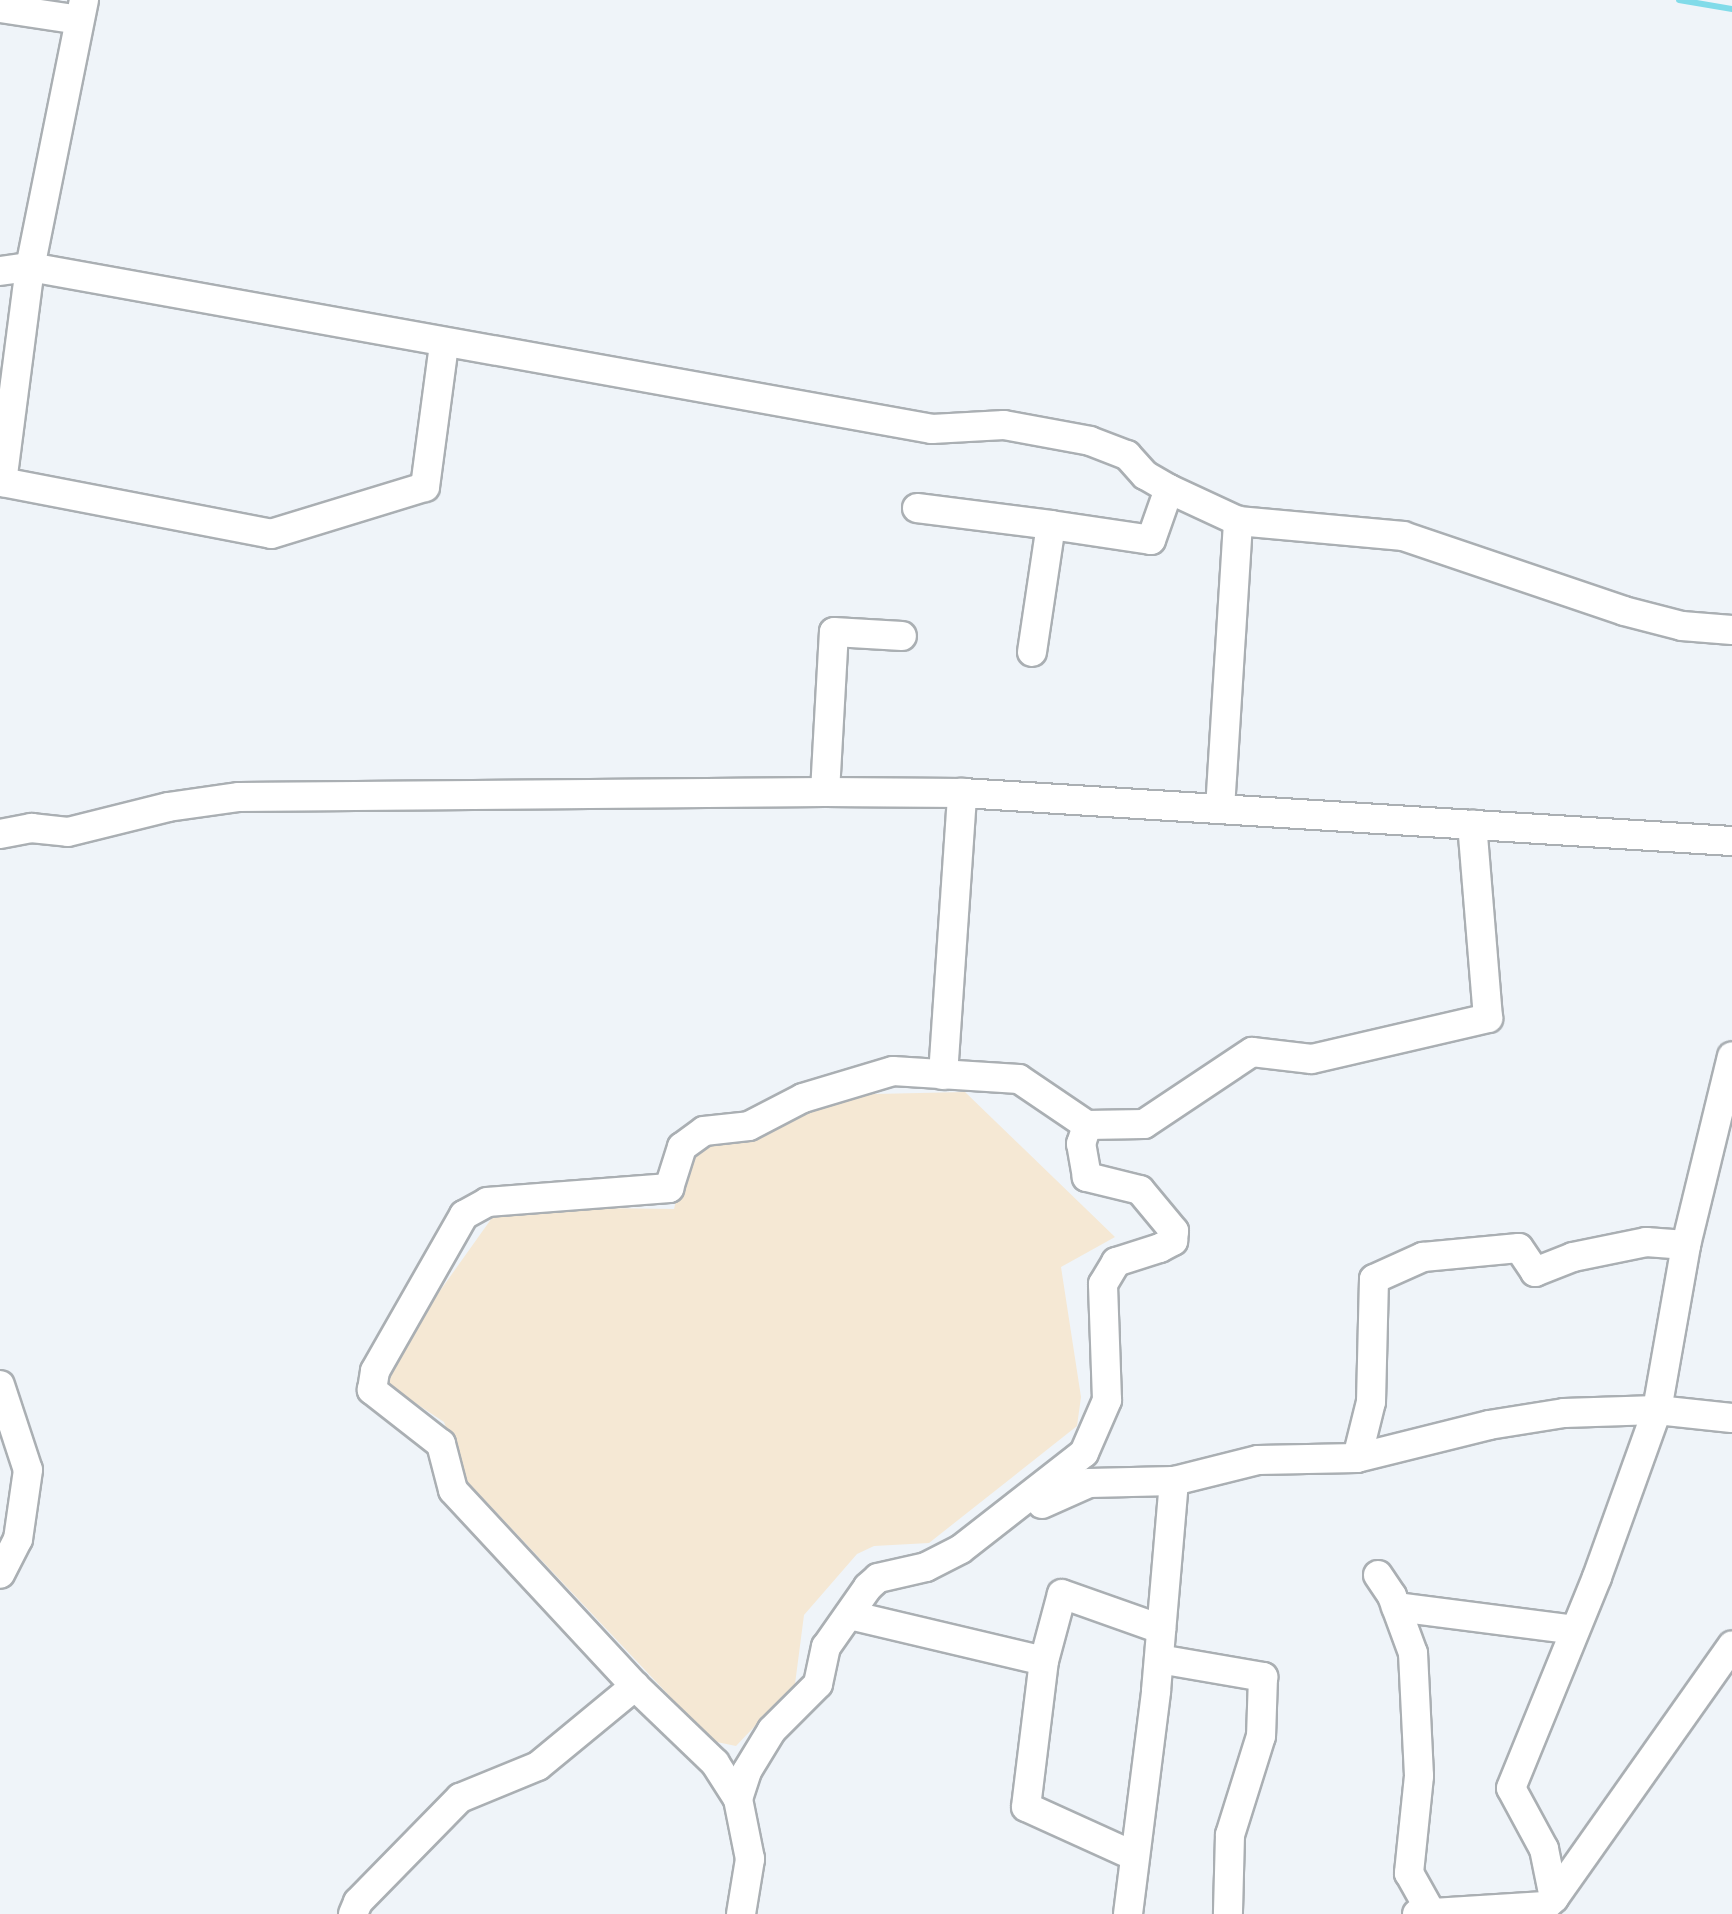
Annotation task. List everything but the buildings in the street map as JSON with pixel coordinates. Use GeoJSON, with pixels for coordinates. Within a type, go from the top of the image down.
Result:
{"type":"FeatureCollection","features":[{"type":"Feature","properties":{"kind":"street"},"geometry":{"type":"LineString","coordinates":[[0,8],[82,10],[30,267],[1,491],[271,534],[425,487],[444,344]]}},
{"type":"Feature","properties":{"kind":"street"},"geometry":{"type":"LineString","coordinates":[[0,271],[30,267],[444,344],[932,429],[1004,425],[1090,441],[1127,455],[1145,475],[1238,521],[1403,536],[1624,611],[1682,626],[1732,630]]}},
{"type":"Feature","properties":{"kind":"street"},"geometry":{"type":"LineString","coordinates":[[917,508],[1151,540],[1169,489]]}},
{"type":"Feature","properties":{"kind":"street"},"geometry":{"type":"LineString","coordinates":[[1220,809],[1238,521]]}},
{"type":"Feature","properties":{"kind":"street"},"geometry":{"type":"LineString","coordinates":[[1032,652],[1051,525]]}},
{"type":"Feature","properties":{"kind":"street"},"geometry":{"type":"LineString","coordinates":[[825,792],[834,632],[902,636]]}},
{"type":"Feature","properties":{"kind":"street"},"geometry":{"type":"LineString","coordinates":[[0,834],[31,828],[68,832],[168,807],[239,797],[825,792],[962,793],[1732,841]]}},
{"type":"Feature","properties":{"kind":"street"},"geometry":{"type":"LineString","coordinates":[[943,1075],[962,793]]}},
{"type":"Feature","properties":{"kind":"street"},"geometry":{"type":"LineString","coordinates":[[741,1914],[750,1859],[738,1799],[715,1763],[635,1686],[453,1490],[441,1444],[372,1390],[375,1371],[464,1215],[487,1202],[669,1188],[682,1147],[704,1131],[749,1126],[803,1098],[893,1071],[1019,1079],[1087,1125],[1144,1124],[1252,1052],[1312,1059],[1488,1018],[1472,825]]}},
{"type":"Feature","properties":{"kind":"street"},"geometry":{"type":"LineString","coordinates":[[1545,1906],[1544,1849],[1511,1788],[1575,1630],[1657,1410],[1686,1245],[1732,1057]]}},
{"type":"Feature","properties":{"kind":"street"},"geometry":{"type":"LineString","coordinates":[[738,1799],[747,1771],[772,1730],[818,1684],[826,1647],[878,1578],[926,1567],[1000,1520],[1084,1453],[1107,1400],[1103,1284],[1116,1262],[1139,1258],[1173,1241],[1174,1231],[1140,1190],[1087,1177],[1081,1144],[1087,1125]]}},
{"type":"Feature","properties":{"kind":"street"},"geometry":{"type":"LineString","coordinates":[[1357,1458],[1371,1402],[1374,1279],[1423,1257],[1519,1248],[1535,1272],[1573,1257],[1646,1242],[1686,1245]]}},
{"type":"Feature","properties":{"kind":"street"},"geometry":{"type":"LineString","coordinates":[[0,1385],[28,1470],[18,1539],[0,1574]]}},
{"type":"Feature","properties":{"kind":"street"},"geometry":{"type":"LineString","coordinates":[[1000,1520],[1010,1524],[1089,1483],[1174,1481],[1258,1460],[1357,1458],[1489,1425],[1564,1413],[1657,1410],[1732,1418]]}},
{"type":"Feature","properties":{"kind":"street"},"geometry":{"type":"LineString","coordinates":[[1128,1914],[1132,1855],[1159,1659],[1174,1481]]}},
{"type":"Feature","properties":{"kind":"street"},"geometry":{"type":"LineString","coordinates":[[1378,1575],[1396,1607],[1413,1653],[1419,1722],[1409,1873],[1427,1913],[1545,1906]]}},
{"type":"Feature","properties":{"kind":"street"},"geometry":{"type":"LineString","coordinates":[[1132,1855],[1026,1807],[1044,1661],[1062,1594],[1161,1629]]}},
{"type":"Feature","properties":{"kind":"street"},"geometry":{"type":"LineString","coordinates":[[1396,1607],[1575,1630]]}},
{"type":"Feature","properties":{"kind":"street"},"geometry":{"type":"LineString","coordinates":[[850,1615],[1044,1661]]}},
{"type":"Feature","properties":{"kind":"street"},"geometry":{"type":"LineString","coordinates":[[1545,1906],[1732,1646]]}},
{"type":"Feature","properties":{"kind":"street"},"geometry":{"type":"LineString","coordinates":[[1159,1659],[1263,1677],[1261,1736],[1230,1835],[1228,1914]]}},
{"type":"Feature","properties":{"kind":"street"},"geometry":{"type":"LineString","coordinates":[[353,1914],[358,1902],[460,1798],[538,1766],[635,1686]]}},
{"type":"Feature","properties":{"kind":"shaded area"},"geometry":{"type":"Polygon","coordinates":[[[965,1092],[1115,1237],[1061,1267],[1081,1397],[1077,1426],[929,1543],[874,1546],[857,1554],[804,1615],[795,1684],[736,1746],[712,1741],[464,1478],[444,1422],[391,1387],[385,1376],[390,1361],[494,1215],[515,1207],[674,1209],[688,1152],[829,1095],[965,1092]]]}},
{"type":"Feature","properties":{"kind":"waterway"},"geometry":{"type":"LineString","coordinates":[[1679,0],[1732,9]]}}]}
